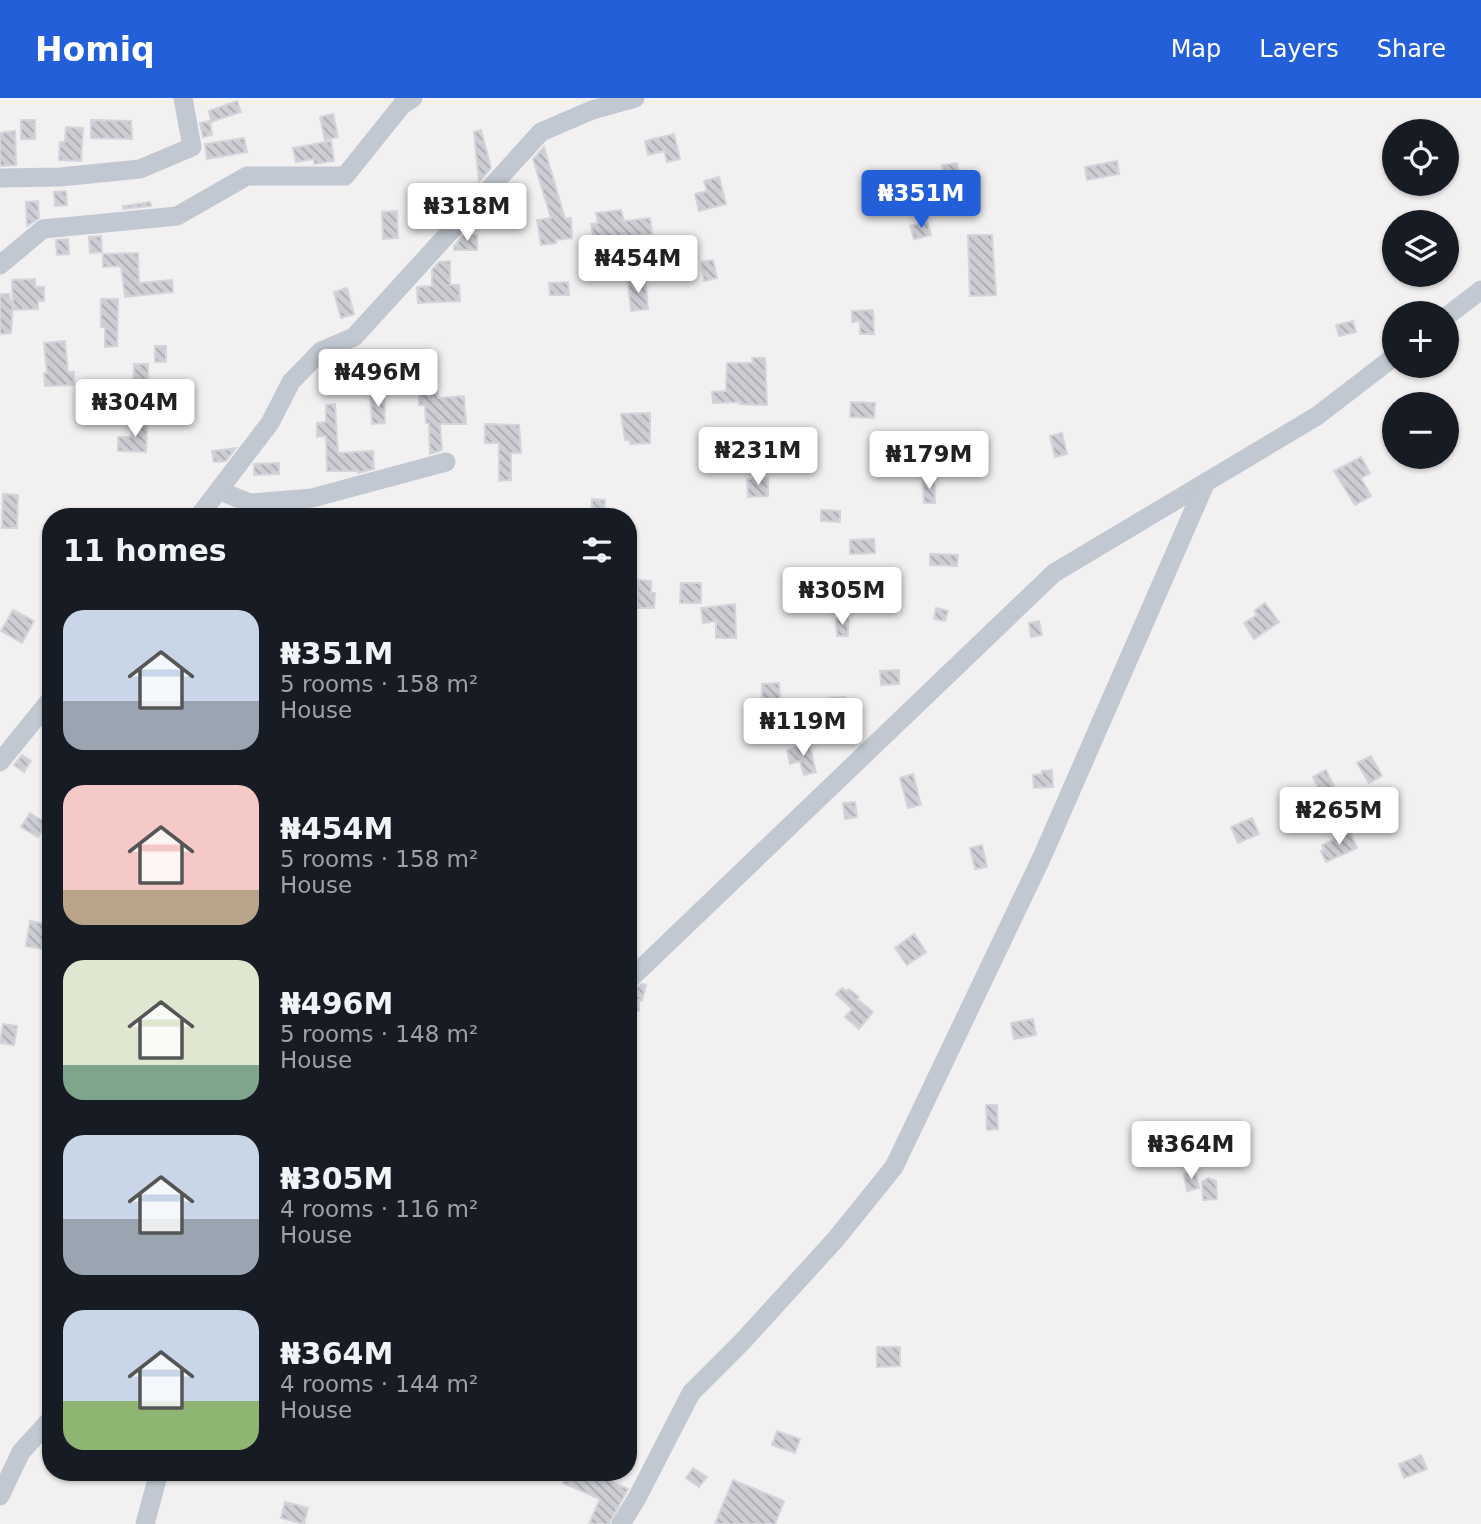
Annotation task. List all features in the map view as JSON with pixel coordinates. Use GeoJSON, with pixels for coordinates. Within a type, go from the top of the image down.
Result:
{"type":"FeatureCollection","features":[{"type":"Feature","properties":{"kind":"street"},"geometry":{"type":"LineString","coordinates":[[0,178],[60,177],[140,169],[192,147],[183,98]]}},
{"type":"Feature","properties":{"kind":"street"},"geometry":{"type":"LineString","coordinates":[[0,265],[43,229],[177,215],[247,176],[345,176],[402,105],[413,98]]}},
{"type":"Feature","properties":{"kind":"street"},"geometry":{"type":"LineString","coordinates":[[206,508],[270,423],[291,382],[321,351],[354,337],[541,132],[592,110],[635,98]]}},
{"type":"Feature","properties":{"kind":"street"},"geometry":{"type":"LineString","coordinates":[[1459,307],[1481,290]]}},
{"type":"Feature","properties":{"kind":"street"},"geometry":{"type":"LineString","coordinates":[[637,972],[1054,573],[1317,416],[1382,366]]}},
{"type":"Feature","properties":{"kind":"street"},"geometry":{"type":"LineString","coordinates":[[220,491],[250,503],[312,498],[446,462]]}},
{"type":"Feature","properties":{"kind":"street"},"geometry":{"type":"LineString","coordinates":[[621,1524],[691,1393],[742,1342],[835,1240],[894,1167],[1042,857],[1206,482]]}},
{"type":"Feature","properties":{"kind":"street"},"geometry":{"type":"LineString","coordinates":[[0,762],[42,710]]}},
{"type":"Feature","properties":{"kind":"street"},"geometry":{"type":"LineString","coordinates":[[0,1496],[21,1452],[42,1429]]}},
{"type":"Feature","properties":{"kind":"street"},"geometry":{"type":"LineString","coordinates":[[145,1524],[157,1481]]}},
{"type":"Feature","properties":{"kind":"building"},"geometry":{"type":"Polygon","coordinates":[[[237,101],[241,112],[211,122],[209,111],[237,101]]]}},
{"type":"Feature","properties":{"kind":"building"},"geometry":{"type":"Polygon","coordinates":[[[333,114],[338,137],[325,140],[320,117],[333,114]]]}},
{"type":"Feature","properties":{"kind":"building"},"geometry":{"type":"Polygon","coordinates":[[[21,120],[35,120],[35,139],[21,139],[21,120]]]}},
{"type":"Feature","properties":{"kind":"building"},"geometry":{"type":"Polygon","coordinates":[[[91,120],[131,121],[132,139],[91,138],[91,120]]]}},
{"type":"Feature","properties":{"kind":"building"},"geometry":{"type":"Polygon","coordinates":[[[210,121],[212,135],[203,137],[200,123],[210,121]]]}},
{"type":"Feature","properties":{"kind":"building"},"geometry":{"type":"Polygon","coordinates":[[[66,127],[83,128],[81,161],[59,160],[60,142],[65,142],[66,127]]]}},
{"type":"Feature","properties":{"kind":"building"},"geometry":{"type":"Polygon","coordinates":[[[481,130],[491,168],[479,182],[474,132],[481,130]]]}},
{"type":"Feature","properties":{"kind":"building"},"geometry":{"type":"Polygon","coordinates":[[[15,131],[16,165],[0,166],[0,133],[15,131]]]}},
{"type":"Feature","properties":{"kind":"building"},"geometry":{"type":"Polygon","coordinates":[[[674,134],[680,159],[667,162],[664,151],[648,155],[645,141],[674,134]]]}},
{"type":"Feature","properties":{"kind":"building"},"geometry":{"type":"Polygon","coordinates":[[[244,138],[247,152],[207,159],[205,144],[244,138]]]}},
{"type":"Feature","properties":{"kind":"building"},"geometry":{"type":"Polygon","coordinates":[[[331,141],[334,161],[314,164],[314,159],[296,162],[293,148],[331,141]]]}},
{"type":"Feature","properties":{"kind":"building"},"geometry":{"type":"Polygon","coordinates":[[[544,147],[565,219],[571,218],[572,238],[541,245],[537,220],[551,218],[533,159],[544,147]]]}},
{"type":"Feature","properties":{"kind":"building"},"geometry":{"type":"Polygon","coordinates":[[[1117,161],[1119,174],[1087,180],[1085,167],[1117,161]]]}},
{"type":"Feature","properties":{"kind":"building"},"geometry":{"type":"Polygon","coordinates":[[[957,163],[960,182],[945,184],[942,165],[957,163]]]}},
{"type":"Feature","properties":{"kind":"building"},"geometry":{"type":"Polygon","coordinates":[[[719,177],[726,204],[699,211],[695,194],[707,191],[704,181],[719,177]]]}},
{"type":"Feature","properties":{"kind":"building"},"geometry":{"type":"Polygon","coordinates":[[[66,191],[67,205],[55,206],[54,192],[66,191]]]}},
{"type":"Feature","properties":{"kind":"building"},"geometry":{"type":"Polygon","coordinates":[[[38,201],[39,218],[27,226],[26,202],[38,201]]]}},
{"type":"Feature","properties":{"kind":"building"},"geometry":{"type":"Polygon","coordinates":[[[150,202],[151,206],[123,209],[123,206],[150,202]]]}},
{"type":"Feature","properties":{"kind":"building"},"geometry":{"type":"Polygon","coordinates":[[[621,210],[624,221],[650,218],[652,234],[633,236],[611,244],[610,240],[594,243],[591,224],[598,223],[596,213],[621,210]]]}},
{"type":"Feature","properties":{"kind":"building"},"geometry":{"type":"Polygon","coordinates":[[[397,211],[398,238],[383,239],[382,212],[397,211]]]}},
{"type":"Feature","properties":{"kind":"building"},"geometry":{"type":"Polygon","coordinates":[[[927,222],[931,235],[914,239],[910,226],[927,222]]]}},
{"type":"Feature","properties":{"kind":"building"},"geometry":{"type":"Polygon","coordinates":[[[464,235],[477,235],[477,250],[454,250],[454,246],[464,235]]]}},
{"type":"Feature","properties":{"kind":"building"},"geometry":{"type":"Polygon","coordinates":[[[968,235],[992,235],[996,295],[970,296],[968,235]]]}},
{"type":"Feature","properties":{"kind":"building"},"geometry":{"type":"Polygon","coordinates":[[[101,236],[102,252],[90,253],[89,237],[101,236]]]}},
{"type":"Feature","properties":{"kind":"building"},"geometry":{"type":"Polygon","coordinates":[[[68,239],[69,254],[57,255],[56,240],[68,239]]]}},
{"type":"Feature","properties":{"kind":"building"},"geometry":{"type":"Polygon","coordinates":[[[138,253],[139,283],[172,280],[173,292],[125,297],[121,266],[103,267],[103,254],[138,253]]]}},
{"type":"Feature","properties":{"kind":"building"},"geometry":{"type":"Polygon","coordinates":[[[713,260],[717,278],[704,281],[701,262],[713,260]]]}},
{"type":"Feature","properties":{"kind":"building"},"geometry":{"type":"Polygon","coordinates":[[[450,261],[450,285],[459,285],[460,301],[418,303],[417,287],[432,286],[432,270],[439,262],[450,261]]]}},
{"type":"Feature","properties":{"kind":"building"},"geometry":{"type":"Polygon","coordinates":[[[35,279],[35,287],[44,287],[44,301],[38,301],[38,309],[13,310],[12,280],[35,279]]]}},
{"type":"Feature","properties":{"kind":"building"},"geometry":{"type":"Polygon","coordinates":[[[645,279],[648,309],[631,311],[628,281],[645,279]]]}},
{"type":"Feature","properties":{"kind":"building"},"geometry":{"type":"Polygon","coordinates":[[[568,282],[569,295],[550,295],[549,283],[568,282]]]}},
{"type":"Feature","properties":{"kind":"building"},"geometry":{"type":"Polygon","coordinates":[[[347,288],[354,314],[341,318],[334,292],[347,288]]]}},
{"type":"Feature","properties":{"kind":"building"},"geometry":{"type":"Polygon","coordinates":[[[0,294],[9,294],[10,301],[13,301],[11,333],[0,334],[0,294]]]}},
{"type":"Feature","properties":{"kind":"building"},"geometry":{"type":"Polygon","coordinates":[[[101,299],[118,299],[117,346],[105,347],[105,327],[101,327],[101,299]]]}},
{"type":"Feature","properties":{"kind":"building"},"geometry":{"type":"Polygon","coordinates":[[[873,310],[874,334],[860,334],[860,321],[852,322],[852,311],[873,310]]]}},
{"type":"Feature","properties":{"kind":"building"},"geometry":{"type":"Polygon","coordinates":[[[1353,321],[1356,332],[1339,336],[1336,325],[1353,321]]]}},
{"type":"Feature","properties":{"kind":"building"},"geometry":{"type":"Polygon","coordinates":[[[65,341],[68,372],[74,372],[74,385],[45,386],[44,373],[47,373],[44,343],[65,341]]]}},
{"type":"Feature","properties":{"kind":"building"},"geometry":{"type":"Polygon","coordinates":[[[155,346],[166,346],[166,362],[155,362],[155,346]]]}},
{"type":"Feature","properties":{"kind":"building"},"geometry":{"type":"Polygon","coordinates":[[[752,358],[765,358],[767,405],[713,403],[712,392],[726,391],[727,363],[753,363],[752,358]]]}},
{"type":"Feature","properties":{"kind":"building"},"geometry":{"type":"Polygon","coordinates":[[[134,364],[148,364],[148,391],[133,391],[134,364]]]}},
{"type":"Feature","properties":{"kind":"building"},"geometry":{"type":"Polygon","coordinates":[[[419,392],[438,392],[438,398],[464,396],[466,424],[440,424],[442,450],[430,454],[429,423],[426,423],[425,405],[419,405],[419,392]]]}},
{"type":"Feature","properties":{"kind":"building"},"geometry":{"type":"Polygon","coordinates":[[[371,395],[384,395],[385,423],[372,424],[371,395]]]}},
{"type":"Feature","properties":{"kind":"building"},"geometry":{"type":"Polygon","coordinates":[[[851,402],[875,403],[874,418],[850,417],[851,402]]]}},
{"type":"Feature","properties":{"kind":"building"},"geometry":{"type":"Polygon","coordinates":[[[335,404],[338,453],[373,451],[374,469],[358,473],[327,471],[326,436],[317,437],[317,423],[326,422],[326,405],[335,404]]]}},
{"type":"Feature","properties":{"kind":"building"},"geometry":{"type":"Polygon","coordinates":[[[650,413],[650,443],[630,444],[630,440],[625,440],[621,414],[650,413]]]}},
{"type":"Feature","properties":{"kind":"building"},"geometry":{"type":"Polygon","coordinates":[[[132,421],[147,422],[146,452],[118,451],[118,437],[132,437],[132,421]]]}},
{"type":"Feature","properties":{"kind":"building"},"geometry":{"type":"Polygon","coordinates":[[[485,424],[519,425],[521,453],[511,453],[511,480],[499,481],[499,443],[485,443],[485,424]]]}},
{"type":"Feature","properties":{"kind":"building"},"geometry":{"type":"Polygon","coordinates":[[[1062,433],[1067,454],[1055,457],[1050,436],[1062,433]]]}},
{"type":"Feature","properties":{"kind":"building"},"geometry":{"type":"Polygon","coordinates":[[[236,448],[226,461],[214,462],[212,451],[236,448]]]}},
{"type":"Feature","properties":{"kind":"building"},"geometry":{"type":"Polygon","coordinates":[[[1361,457],[1370,473],[1361,478],[1371,496],[1355,505],[1334,471],[1361,457]]]}},
{"type":"Feature","properties":{"kind":"building"},"geometry":{"type":"Polygon","coordinates":[[[279,463],[279,474],[254,475],[254,464],[279,463]]]}},
{"type":"Feature","properties":{"kind":"building"},"geometry":{"type":"Polygon","coordinates":[[[768,478],[768,496],[748,497],[747,479],[768,478]]]}},
{"type":"Feature","properties":{"kind":"building"},"geometry":{"type":"Polygon","coordinates":[[[934,479],[935,503],[924,503],[923,480],[934,479]]]}},
{"type":"Feature","properties":{"kind":"building"},"geometry":{"type":"Polygon","coordinates":[[[3,494],[18,495],[17,528],[2,528],[3,494]]]}},
{"type":"Feature","properties":{"kind":"building"},"geometry":{"type":"Polygon","coordinates":[[[592,499],[605,500],[604,508],[591,508],[592,499]]]}},
{"type":"Feature","properties":{"kind":"building"},"geometry":{"type":"Polygon","coordinates":[[[821,510],[840,511],[840,522],[821,521],[821,510]]]}},
{"type":"Feature","properties":{"kind":"building"},"geometry":{"type":"Polygon","coordinates":[[[874,539],[875,553],[850,554],[850,540],[874,539]]]}},
{"type":"Feature","properties":{"kind":"building"},"geometry":{"type":"Polygon","coordinates":[[[930,554],[958,555],[957,566],[930,565],[930,554]]]}},
{"type":"Feature","properties":{"kind":"building"},"geometry":{"type":"Polygon","coordinates":[[[638,580],[651,581],[651,593],[655,593],[654,608],[637,608],[638,580]]]}},
{"type":"Feature","properties":{"kind":"building"},"geometry":{"type":"Polygon","coordinates":[[[681,583],[701,583],[701,603],[680,603],[681,583]]]}},
{"type":"Feature","properties":{"kind":"building"},"geometry":{"type":"Polygon","coordinates":[[[1265,603],[1279,622],[1254,639],[1244,623],[1257,615],[1254,611],[1265,603]]]}},
{"type":"Feature","properties":{"kind":"building"},"geometry":{"type":"Polygon","coordinates":[[[735,604],[736,638],[716,638],[716,621],[703,623],[701,608],[735,604]]]}},
{"type":"Feature","properties":{"kind":"building"},"geometry":{"type":"Polygon","coordinates":[[[936,608],[948,611],[945,621],[934,619],[936,608]]]}},
{"type":"Feature","properties":{"kind":"building"},"geometry":{"type":"Polygon","coordinates":[[[13,610],[34,621],[22,643],[1,631],[13,610]]]}},
{"type":"Feature","properties":{"kind":"building"},"geometry":{"type":"Polygon","coordinates":[[[848,618],[848,636],[837,636],[836,619],[848,618]]]}},
{"type":"Feature","properties":{"kind":"building"},"geometry":{"type":"Polygon","coordinates":[[[1039,621],[1042,635],[1031,637],[1029,623],[1039,621]]]}},
{"type":"Feature","properties":{"kind":"building"},"geometry":{"type":"Polygon","coordinates":[[[899,670],[899,684],[881,685],[880,671],[899,670]]]}},
{"type":"Feature","properties":{"kind":"building"},"geometry":{"type":"Polygon","coordinates":[[[779,683],[780,704],[762,704],[762,684],[779,683]]]}},
{"type":"Feature","properties":{"kind":"building"},"geometry":{"type":"Polygon","coordinates":[[[845,697],[846,716],[829,717],[828,698],[845,697]]]}},
{"type":"Feature","properties":{"kind":"building"},"geometry":{"type":"Polygon","coordinates":[[[773,717],[791,718],[791,733],[772,733],[773,717]]]}},
{"type":"Feature","properties":{"kind":"building"},"geometry":{"type":"Polygon","coordinates":[[[809,744],[816,772],[804,775],[800,761],[790,764],[787,750],[809,744]]]}},
{"type":"Feature","properties":{"kind":"building"},"geometry":{"type":"Polygon","coordinates":[[[22,755],[31,761],[24,772],[14,765],[22,755]]]}},
{"type":"Feature","properties":{"kind":"building"},"geometry":{"type":"Polygon","coordinates":[[[1371,756],[1382,776],[1369,783],[1357,763],[1371,756]]]}},
{"type":"Feature","properties":{"kind":"building"},"geometry":{"type":"Polygon","coordinates":[[[1052,770],[1053,787],[1034,788],[1033,775],[1052,770]]]}},
{"type":"Feature","properties":{"kind":"building"},"geometry":{"type":"Polygon","coordinates":[[[1326,770],[1341,801],[1328,808],[1313,777],[1326,770]]]}},
{"type":"Feature","properties":{"kind":"building"},"geometry":{"type":"Polygon","coordinates":[[[913,774],[921,805],[908,808],[900,778],[913,774]]]}},
{"type":"Feature","properties":{"kind":"building"},"geometry":{"type":"Polygon","coordinates":[[[855,802],[857,817],[845,819],[843,803],[855,802]]]}},
{"type":"Feature","properties":{"kind":"building"},"geometry":{"type":"Polygon","coordinates":[[[30,813],[42,820],[42,830],[38,837],[21,827],[30,813]]]}},
{"type":"Feature","properties":{"kind":"building"},"geometry":{"type":"Polygon","coordinates":[[[1252,818],[1259,834],[1238,843],[1231,827],[1252,818]]]}},
{"type":"Feature","properties":{"kind":"building"},"geometry":{"type":"Polygon","coordinates":[[[1350,832],[1357,848],[1326,862],[1321,851],[1324,849],[1322,845],[1350,832]]]}},
{"type":"Feature","properties":{"kind":"building"},"geometry":{"type":"Polygon","coordinates":[[[982,845],[987,867],[975,869],[970,848],[982,845]]]}},
{"type":"Feature","properties":{"kind":"building"},"geometry":{"type":"Polygon","coordinates":[[[30,921],[42,923],[42,949],[26,946],[30,921]]]}},
{"type":"Feature","properties":{"kind":"building"},"geometry":{"type":"Polygon","coordinates":[[[914,934],[926,952],[907,965],[895,948],[914,934]]]}},
{"type":"Feature","properties":{"kind":"building"},"geometry":{"type":"Polygon","coordinates":[[[646,985],[642,1001],[639,1000],[639,1011],[637,1011],[637,987],[646,985]]]}},
{"type":"Feature","properties":{"kind":"building"},"geometry":{"type":"Polygon","coordinates":[[[842,988],[847,991],[849,989],[873,1012],[859,1029],[845,1017],[852,1009],[836,994],[842,988]]]}},
{"type":"Feature","properties":{"kind":"building"},"geometry":{"type":"Polygon","coordinates":[[[1033,1019],[1036,1035],[1014,1039],[1011,1023],[1033,1019]]]}},
{"type":"Feature","properties":{"kind":"building"},"geometry":{"type":"Polygon","coordinates":[[[3,1024],[17,1026],[14,1045],[0,1043],[3,1024]]]}},
{"type":"Feature","properties":{"kind":"building"},"geometry":{"type":"Polygon","coordinates":[[[986,1105],[997,1105],[998,1129],[987,1130],[986,1105]]]}},
{"type":"Feature","properties":{"kind":"building"},"geometry":{"type":"Polygon","coordinates":[[[1195,1172],[1199,1188],[1187,1191],[1184,1174],[1195,1172]]]}},
{"type":"Feature","properties":{"kind":"building"},"geometry":{"type":"Polygon","coordinates":[[[1208,1178],[1216,1181],[1217,1199],[1203,1200],[1202,1182],[1208,1178]]]}},
{"type":"Feature","properties":{"kind":"building"},"geometry":{"type":"Polygon","coordinates":[[[877,1347],[900,1347],[900,1366],[877,1367],[877,1347]]]}},
{"type":"Feature","properties":{"kind":"building"},"geometry":{"type":"Polygon","coordinates":[[[777,1431],[800,1439],[795,1453],[772,1445],[777,1431]]]}},
{"type":"Feature","properties":{"kind":"building"},"geometry":{"type":"Polygon","coordinates":[[[1421,1455],[1427,1469],[1404,1478],[1399,1464],[1421,1455]]]}},
{"type":"Feature","properties":{"kind":"building"},"geometry":{"type":"Polygon","coordinates":[[[693,1468],[707,1477],[699,1487],[686,1478],[693,1468]]]}},
{"type":"Feature","properties":{"kind":"building"},"geometry":{"type":"Polygon","coordinates":[[[733,1480],[784,1501],[775,1524],[715,1524],[733,1480]]]}},
{"type":"Feature","properties":{"kind":"building"},"geometry":{"type":"Polygon","coordinates":[[[610,1481],[628,1489],[609,1524],[589,1524],[600,1499],[563,1483],[610,1481]]]}},
{"type":"Feature","properties":{"kind":"building"},"geometry":{"type":"Polygon","coordinates":[[[285,1502],[308,1508],[304,1524],[281,1518],[285,1502]]]}}]}
